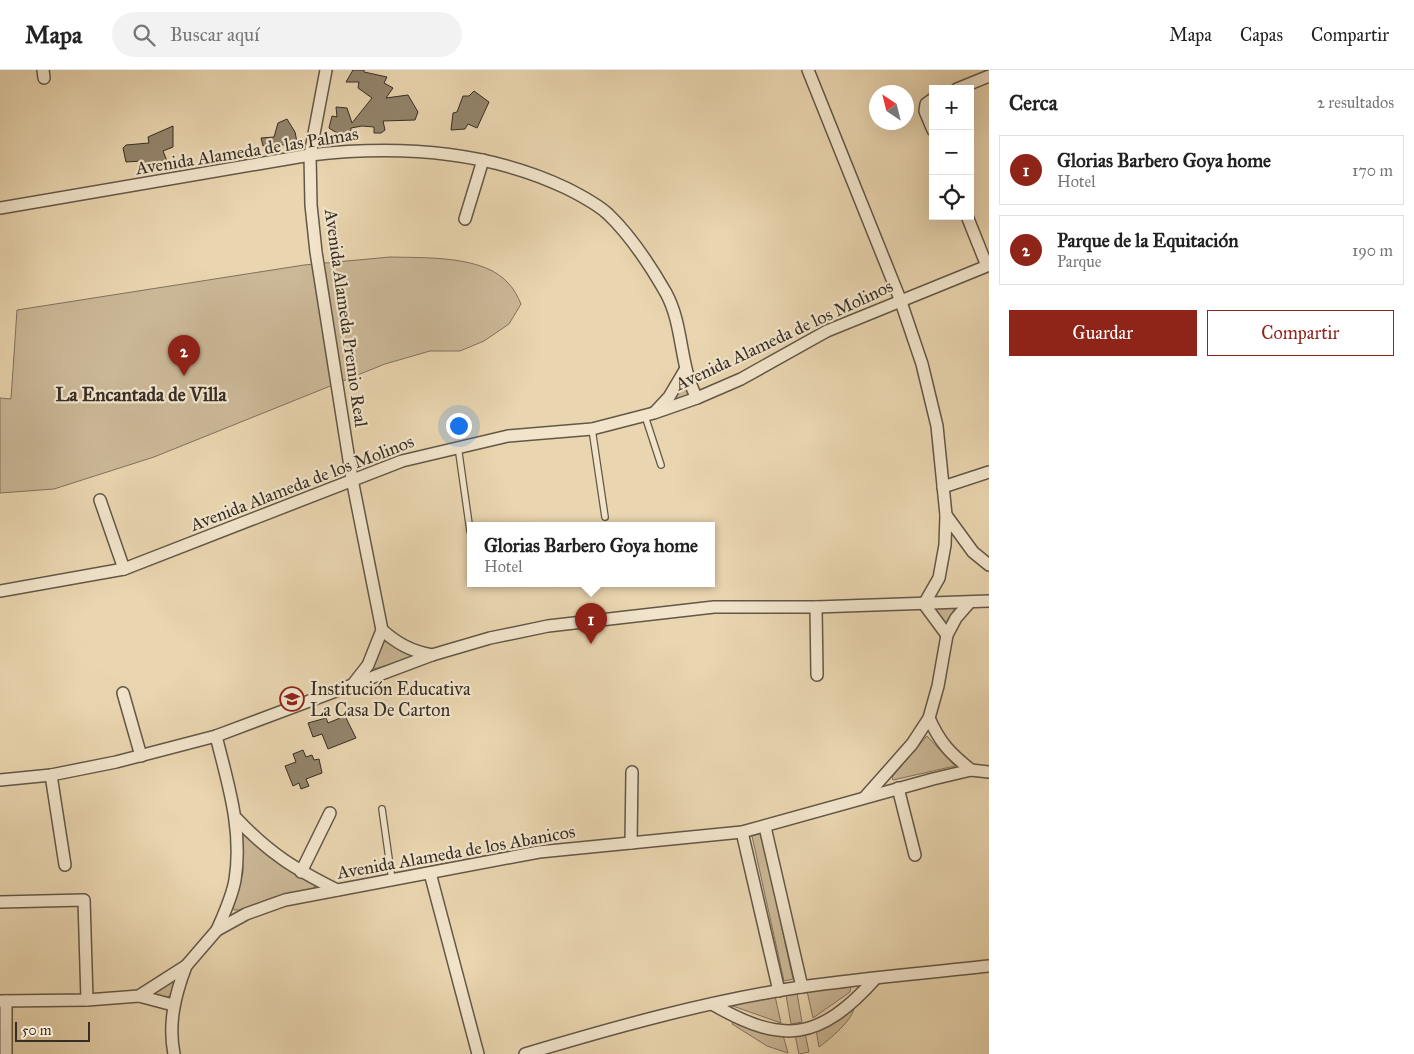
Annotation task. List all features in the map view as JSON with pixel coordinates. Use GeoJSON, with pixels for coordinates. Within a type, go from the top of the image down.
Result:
{"type":"FeatureCollection","features":[{"type":"Feature","properties":{"kind":"street","name":"Avenida Alameda Premio Real"},"geometry":{"type":"LineString","coordinates":[[326,70],[310,155],[316,252],[352,479],[382,630]]}},
{"type":"Feature","properties":{"kind":"street"},"geometry":{"type":"LineString","coordinates":[[808,70],[900,299],[922,364],[938,426],[946,515],[943,562],[939,578],[924,604]]}},
{"type":"Feature","properties":{"kind":"street"},"geometry":{"type":"LineString","coordinates":[[967,85],[989,76]]}},
{"type":"Feature","properties":{"kind":"street"},"geometry":{"type":"LineString","coordinates":[[929,102],[926,104],[925,111],[929,120]]}},
{"type":"Feature","properties":{"kind":"street","name":"Avenida Alameda de las Palmas"},"geometry":{"type":"LineString","coordinates":[[0,208],[310,155],[382,149],[483,160],[535,174],[574,192],[607,212],[637,245],[673,308],[685,370],[698,398]]}},
{"type":"Feature","properties":{"kind":"street"},"geometry":{"type":"LineString","coordinates":[[465,219],[483,160]]}},
{"type":"Feature","properties":{"kind":"street"},"geometry":{"type":"LineString","coordinates":[[968,220],[984,268]]}},
{"type":"Feature","properties":{"kind":"street","name":"Avenida Alameda de los Molinos"},"geometry":{"type":"LineString","coordinates":[[0,591],[124,569],[402,461],[458,446],[508,436],[592,428],[650,415],[698,398],[741,379],[827,331],[900,299],[984,268]]}},
{"type":"Feature","properties":{"kind":"street"},"geometry":{"type":"LineString","coordinates":[[650,415],[669,397],[685,370]]}},
{"type":"Feature","properties":{"kind":"street"},"geometry":{"type":"LineString","coordinates":[[943,487],[989,472]]}},
{"type":"Feature","properties":{"kind":"street"},"geometry":{"type":"LineString","coordinates":[[100,500],[124,569]]}},
{"type":"Feature","properties":{"kind":"street"},"geometry":{"type":"LineString","coordinates":[[946,515],[973,552],[989,565]]}},
{"type":"Feature","properties":{"kind":"street"},"geometry":{"type":"LineString","coordinates":[[0,780],[51,775],[141,756],[216,736],[432,655],[490,638],[548,626],[606,618],[714,608],[816,607],[989,601]]}},
{"type":"Feature","properties":{"kind":"street"},"geometry":{"type":"LineString","coordinates":[[866,796],[903,756],[929,718],[938,686],[947,634],[956,618],[970,602]]}},
{"type":"Feature","properties":{"kind":"street"},"geometry":{"type":"LineString","coordinates":[[924,604],[947,634]]}},
{"type":"Feature","properties":{"kind":"street"},"geometry":{"type":"LineString","coordinates":[[816,607],[817,675]]}},
{"type":"Feature","properties":{"kind":"street"},"geometry":{"type":"LineString","coordinates":[[354,683],[368,665],[382,630],[397,643],[412,651],[432,655]]}},
{"type":"Feature","properties":{"kind":"street"},"geometry":{"type":"LineString","coordinates":[[123,693],[141,756]]}},
{"type":"Feature","properties":{"kind":"street"},"geometry":{"type":"LineString","coordinates":[[929,718],[938,740],[951,755],[971,770],[989,772]]}},
{"type":"Feature","properties":{"kind":"street"},"geometry":{"type":"LineString","coordinates":[[216,736],[237,819],[238,858],[235,881],[217,930]]}},
{"type":"Feature","properties":{"kind":"street","name":"Avenida Alameda de los Abanicos"},"geometry":{"type":"LineString","coordinates":[[3,1001],[87,1000],[139,996],[186,966],[217,930],[246,914],[285,900],[539,852],[742,832],[765,827],[866,796],[971,770]]}},
{"type":"Feature","properties":{"kind":"street"},"geometry":{"type":"LineString","coordinates":[[631,843],[632,772]]}},
{"type":"Feature","properties":{"kind":"street"},"geometry":{"type":"LineString","coordinates":[[51,775],[65,865]]}},
{"type":"Feature","properties":{"kind":"street"},"geometry":{"type":"LineString","coordinates":[[898,788],[915,855]]}},
{"type":"Feature","properties":{"kind":"street"},"geometry":{"type":"LineString","coordinates":[[301,872],[330,813]]}},
{"type":"Feature","properties":{"kind":"street"},"geometry":{"type":"LineString","coordinates":[[237,819],[262,846],[301,872],[337,890]]}},
{"type":"Feature","properties":{"kind":"street"},"geometry":{"type":"LineString","coordinates":[[765,827],[802,987]]}},
{"type":"Feature","properties":{"kind":"street"},"geometry":{"type":"LineString","coordinates":[[742,832],[779,991]]}},
{"type":"Feature","properties":{"kind":"street"},"geometry":{"type":"LineString","coordinates":[[430,873],[478,1054]]}},
{"type":"Feature","properties":{"kind":"street"},"geometry":{"type":"LineString","coordinates":[[0,902],[84,900],[87,1000]]}},
{"type":"Feature","properties":{"kind":"street"},"geometry":{"type":"LineString","coordinates":[[174,1054],[171,1026],[173,1005],[186,966]]}},
{"type":"Feature","properties":{"kind":"street"},"geometry":{"type":"LineString","coordinates":[[525,1054],[593,1034],[712,1004],[779,991],[874,978],[989,966]]}},
{"type":"Feature","properties":{"kind":"street"},"geometry":{"type":"LineString","coordinates":[[712,1004],[736,1018],[757,1025],[788,1033],[800,1032],[811,1029],[836,1013],[860,995],[874,978]]}},
{"type":"Feature","properties":{"kind":"street"},"geometry":{"type":"LineString","coordinates":[[139,996],[173,1005]]}},
{"type":"Feature","properties":{"kind":"street"},"geometry":{"type":"LineString","coordinates":[[3,1001],[6,1054]]}},
{"type":"Feature","properties":{"kind":"lane"},"geometry":{"type":"LineString","coordinates":[[650,415],[661,465]]}},
{"type":"Feature","properties":{"kind":"lane"},"geometry":{"type":"LineString","coordinates":[[592,428],[605,517]]}},
{"type":"Feature","properties":{"kind":"lane"},"geometry":{"type":"LineString","coordinates":[[458,446],[469,522]]}},
{"type":"Feature","properties":{"kind":"lane"},"geometry":{"type":"LineString","coordinates":[[382,809],[392,880]]}},
{"type":"Feature","properties":{"kind":"shaded area"},"geometry":{"type":"Polygon","coordinates":[[[390,257],[437,258],[470,263],[485,268],[509,284],[521,304],[509,324],[484,341],[460,351],[430,351],[385,364],[154,457],[54,489],[0,493],[0,398],[11,399],[17,310],[304,265],[390,257]]]}},
{"type":"Feature","properties":{"kind":"shaded area"},"geometry":{"type":"Polygon","coordinates":[[[684,382],[691,396],[670,402],[684,382]]]}},
{"type":"Feature","properties":{"kind":"shaded area"},"geometry":{"type":"Polygon","coordinates":[[[956,606],[945,625],[934,608],[956,606]]]}},
{"type":"Feature","properties":{"kind":"shaded area"},"geometry":{"type":"Polygon","coordinates":[[[384,641],[415,657],[370,670],[384,641]]]}},
{"type":"Feature","properties":{"kind":"shaded area"},"geometry":{"type":"Polygon","coordinates":[[[927,736],[955,766],[893,780],[892,777],[927,736]]]}},
{"type":"Feature","properties":{"kind":"shaded area"},"geometry":{"type":"Polygon","coordinates":[[[241,831],[276,861],[313,882],[315,886],[313,889],[274,897],[240,910],[234,910],[232,904],[243,873],[241,831]]]}},
{"type":"Feature","properties":{"kind":"shaded area"},"geometry":{"type":"Polygon","coordinates":[[[761,833],[793,979],[784,981],[752,836],[761,833]]]}},
{"type":"Feature","properties":{"kind":"shaded area"},"geometry":{"type":"Polygon","coordinates":[[[176,979],[172,995],[165,998],[153,994],[176,979]]]}},
{"type":"Feature","properties":{"kind":"shaded area"},"geometry":{"type":"Polygon","coordinates":[[[851,986],[850,992],[813,1018],[807,991],[851,986]]]}},
{"type":"Feature","properties":{"kind":"shaded area"},"geometry":{"type":"Polygon","coordinates":[[[797,993],[802,1022],[791,1024],[786,995],[797,993]]]}},
{"type":"Feature","properties":{"kind":"shaded area"},"geometry":{"type":"Polygon","coordinates":[[[775,996],[781,1023],[730,1005],[775,996]]]}},
{"type":"Feature","properties":{"kind":"shaded area"},"geometry":{"type":"Polygon","coordinates":[[[854,1007],[846,1023],[819,1047],[816,1029],[854,1007]]]}},
{"type":"Feature","properties":{"kind":"shaded area"},"geometry":{"type":"Polygon","coordinates":[[[733,1021],[783,1035],[788,1053],[767,1046],[732,1024],[733,1021]]]}},
{"type":"Feature","properties":{"kind":"shaded area"},"geometry":{"type":"Polygon","coordinates":[[[805,1033],[809,1052],[799,1054],[795,1035],[805,1033]]]}},
{"type":"Feature","properties":{"kind":"building"},"geometry":{"type":"Polygon","coordinates":[[[353,70],[364,70],[364,72],[387,77],[384,83],[393,88],[386,98],[408,95],[418,112],[415,120],[383,121],[385,130],[381,133],[374,133],[374,127],[362,126],[351,128],[349,141],[334,136],[337,133],[329,128],[332,116],[337,117],[336,107],[347,108],[352,123],[372,98],[358,88],[359,82],[346,82],[353,70]]]}},
{"type":"Feature","properties":{"kind":"building"},"geometry":{"type":"Polygon","coordinates":[[[474,91],[489,102],[477,128],[468,124],[465,129],[451,130],[453,113],[457,112],[463,96],[469,96],[474,91]]]}},
{"type":"Feature","properties":{"kind":"building"},"geometry":{"type":"Polygon","coordinates":[[[287,119],[295,132],[297,142],[289,146],[278,144],[263,146],[261,138],[274,137],[278,123],[287,119]]]}},
{"type":"Feature","properties":{"kind":"building"},"geometry":{"type":"Polygon","coordinates":[[[173,126],[173,147],[163,151],[167,161],[143,172],[141,161],[126,162],[123,148],[126,145],[149,143],[148,137],[173,126]]]}},
{"type":"Feature","properties":{"kind":"building"},"geometry":{"type":"Polygon","coordinates":[[[345,716],[356,738],[328,749],[322,734],[313,737],[308,723],[326,718],[328,723],[345,716]]]}},
{"type":"Feature","properties":{"kind":"building"},"geometry":{"type":"Polygon","coordinates":[[[303,750],[306,757],[312,755],[314,760],[319,759],[322,773],[306,779],[309,786],[301,789],[299,783],[293,786],[285,766],[296,762],[293,754],[303,750]]]}},
{"type":"Feature","properties":{"kind":"place","name":"Parque de la Equitación"},"geometry":{"type":"Point","coordinates":[184,376]}},
{"type":"Feature","properties":{"kind":"place","name":"Glorias Barbero Goya home"},"geometry":{"type":"Point","coordinates":[591,644]}},
{"type":"Feature","properties":{"kind":"place","name":"Institución Educativa La Casa De Carton"},"geometry":{"type":"Point","coordinates":[292,699]}},
{"type":"Feature","properties":{"kind":"district","name":"La Encantada de Villa"},"geometry":{"type":"Point","coordinates":[141,394]}}]}
